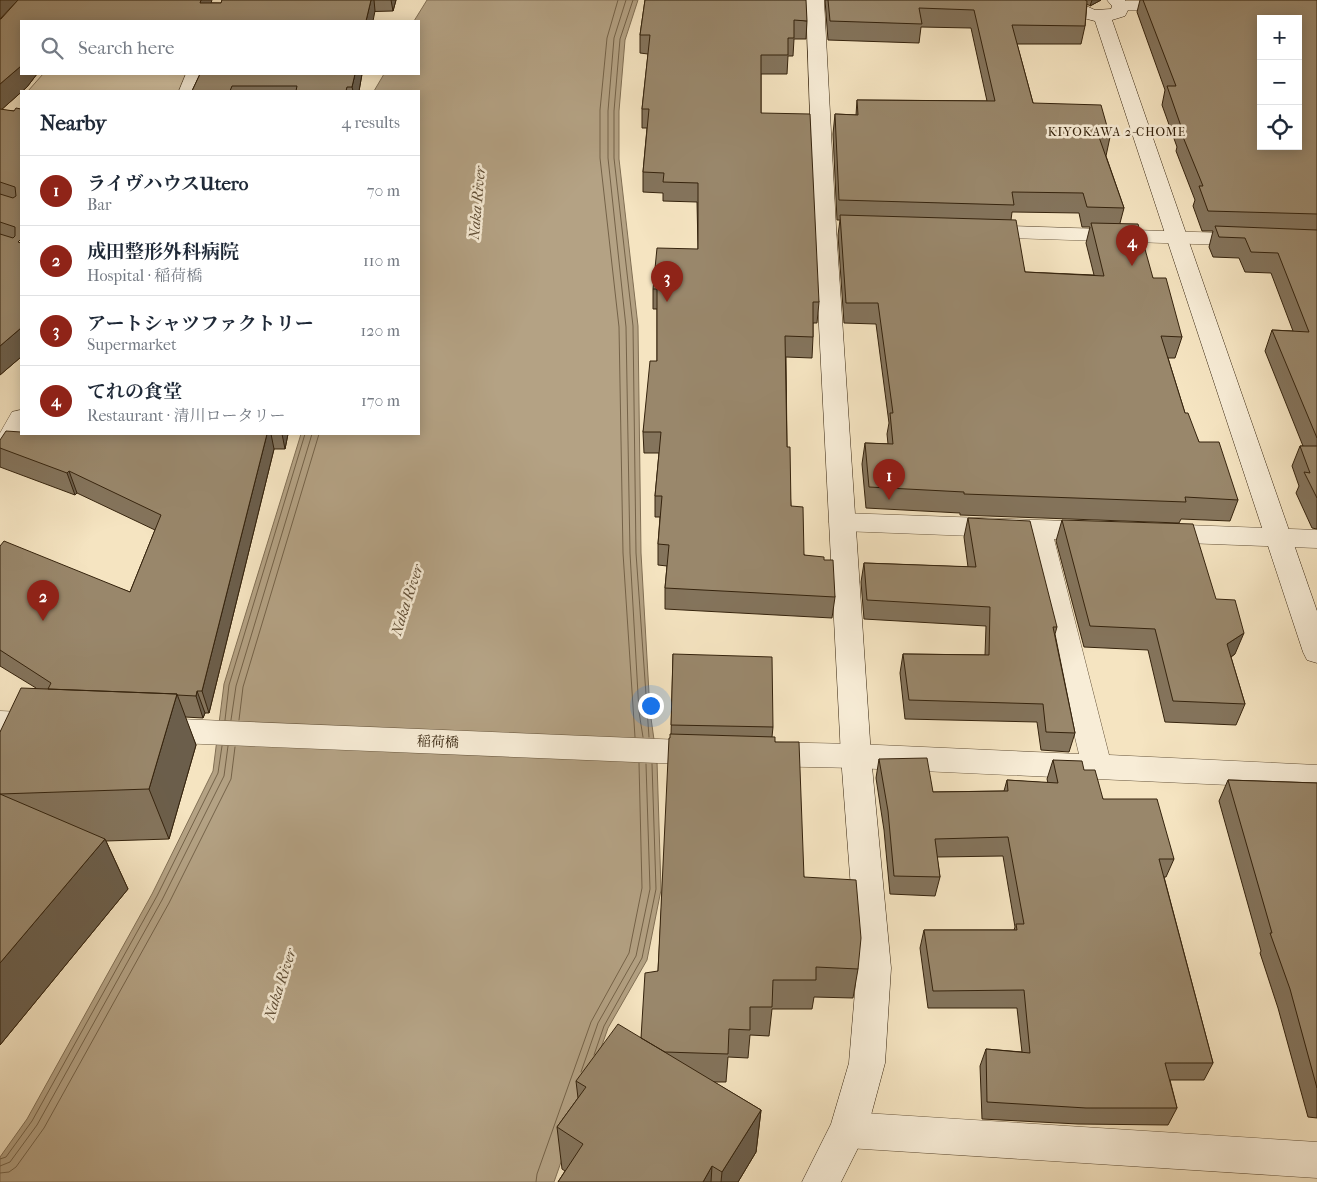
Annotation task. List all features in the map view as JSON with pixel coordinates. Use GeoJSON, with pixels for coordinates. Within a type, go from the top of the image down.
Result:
{"type":"FeatureCollection","features":[{"type":"Feature","properties":{"kind":"street"},"geometry":{"type":"LineString","coordinates":[[815,0],[835,227],[842,522],[856,756],[874,968],[867,1063],[848,1130],[821,1182]]}},
{"type":"Feature","properties":{"kind":"street"},"geometry":{"type":"LineString","coordinates":[[1069,3],[1080,11],[1113,7],[1193,7]]}},
{"type":"Feature","properties":{"kind":"street"},"geometry":{"type":"LineString","coordinates":[[1113,7],[1175,237],[1317,652]]}},
{"type":"Feature","properties":{"kind":"street"},"geometry":{"type":"LineString","coordinates":[[188,90],[195,75]]}},
{"type":"Feature","properties":{"kind":"street"},"geometry":{"type":"LineString","coordinates":[[961,231],[1317,242]]}},
{"type":"Feature","properties":{"kind":"street"},"geometry":{"type":"LineString","coordinates":[[0,454],[20,420]]}},
{"type":"Feature","properties":{"kind":"street"},"geometry":{"type":"LineString","coordinates":[[842,522],[1317,539]]}},
{"type":"Feature","properties":{"kind":"street"},"geometry":{"type":"LineString","coordinates":[[1038,529],[1097,767]]}},
{"type":"Feature","properties":{"kind":"street"},"geometry":{"type":"LineString","coordinates":[[0,723],[69,726]]}},
{"type":"Feature","properties":{"kind":"street","name":"稲荷橋"},"geometry":{"type":"LineString","coordinates":[[128,729],[671,752],[856,756],[1317,778]]}},
{"type":"Feature","properties":{"kind":"street"},"geometry":{"type":"LineString","coordinates":[[848,1130],[1317,1160]]}},
{"type":"Feature","properties":{"kind":"shaded area"},"geometry":{"type":"Polygon","coordinates":[[[42,75],[189,75],[183,90],[29,90],[42,75]]]}},
{"type":"Feature","properties":{"kind":"water","name":"Naka River"},"geometry":{"type":"Polygon","coordinates":[[[427,0],[638,0],[625,40],[619,111],[619,159],[638,326],[641,553],[650,711],[657,761],[661,890],[647,960],[608,1028],[554,1182],[0,1182],[0,1157],[27,1119],[152,894],[213,771],[224,684],[301,435],[420,435],[420,90],[375,90],[383,75],[420,75],[420,20],[415,20],[427,0]]]}},
{"type":"Feature","properties":{"kind":"building"},"geometry":{"type":"Polygon","coordinates":[[[18,0],[201,0],[200,3],[221,3],[222,0],[371,0],[366,20],[20,20],[20,67],[0,84],[1,19],[18,0]]]}},
{"type":"Feature","properties":{"kind":"building"},"geometry":{"type":"Polygon","coordinates":[[[645,0],[806,0],[807,21],[794,20],[794,38],[788,38],[788,55],[761,55],[761,113],[810,114],[819,302],[813,302],[813,337],[785,336],[787,447],[790,447],[791,506],[803,507],[804,555],[824,557],[824,560],[833,560],[835,597],[665,588],[669,545],[658,544],[662,496],[655,496],[661,432],[643,432],[650,361],[657,361],[657,289],[653,289],[657,248],[698,249],[698,183],[663,182],[664,173],[643,172],[649,109],[642,109],[650,35],[640,35],[645,0]]]}},
{"type":"Feature","properties":{"kind":"building"},"geometry":{"type":"Polygon","coordinates":[[[828,0],[1087,1],[1085,26],[1012,25],[1033,103],[1101,105],[1110,137],[1099,137],[1124,208],[1087,207],[1083,193],[1012,192],[1014,205],[839,200],[835,114],[858,115],[857,100],[995,101],[974,10],[919,8],[922,24],[830,21],[828,0]]]}},
{"type":"Feature","properties":{"kind":"building"},"geometry":{"type":"Polygon","coordinates":[[[1143,0],[1317,0],[1317,214],[1208,211],[1199,186],[1203,186],[1181,132],[1183,132],[1167,86],[1176,86],[1143,0]]]}},
{"type":"Feature","properties":{"kind":"building"},"geometry":{"type":"Polygon","coordinates":[[[200,75],[355,75],[352,87],[347,87],[346,90],[296,90],[297,86],[232,86],[230,90],[192,90],[200,75]]]}},
{"type":"Feature","properties":{"kind":"building"},"geometry":{"type":"Polygon","coordinates":[[[16,108],[20,109],[20,240],[18,242],[20,243],[20,329],[0,346],[0,234],[13,238],[15,236],[15,227],[0,222],[0,194],[13,198],[16,196],[15,187],[0,182],[0,109],[14,111],[16,108]]]}},
{"type":"Feature","properties":{"kind":"building"},"geometry":{"type":"Polygon","coordinates":[[[840,215],[1016,220],[1025,272],[1104,276],[1091,223],[1138,224],[1153,278],[1166,278],[1182,337],[1161,336],[1185,413],[1188,413],[1199,442],[1219,442],[1238,500],[1185,497],[1186,502],[964,494],[964,492],[869,487],[865,443],[893,444],[890,413],[893,413],[878,303],[846,303],[840,215]]]}},
{"type":"Feature","properties":{"kind":"building"},"geometry":{"type":"Polygon","coordinates":[[[1215,226],[1317,230],[1317,438],[1272,330],[1309,332],[1278,253],[1251,252],[1245,238],[1219,237],[1215,226]]]}},
{"type":"Feature","properties":{"kind":"building"},"geometry":{"type":"Polygon","coordinates":[[[6,431],[20,432],[20,435],[267,435],[202,691],[197,691],[196,696],[48,689],[51,683],[0,650],[0,546],[4,541],[130,592],[161,515],[69,471],[67,473],[0,448],[0,440],[6,431]]]}},
{"type":"Feature","properties":{"kind":"building"},"geometry":{"type":"Polygon","coordinates":[[[1300,446],[1317,446],[1317,498],[1304,472],[1310,473],[1300,446]]]}},
{"type":"Feature","properties":{"kind":"building"},"geometry":{"type":"Polygon","coordinates":[[[968,518],[1030,521],[1057,627],[1053,627],[1075,733],[1046,732],[1043,704],[909,700],[903,654],[989,655],[990,607],[867,600],[864,563],[976,567],[968,518]]]}},
{"type":"Feature","properties":{"kind":"building"},"geometry":{"type":"Polygon","coordinates":[[[1062,520],[1193,524],[1216,599],[1235,600],[1244,633],[1227,644],[1245,704],[1173,701],[1155,629],[1090,626],[1062,520]]]}},
{"type":"Feature","properties":{"kind":"building"},"geometry":{"type":"Polygon","coordinates":[[[673,654],[772,657],[773,727],[671,725],[673,654]]]}},
{"type":"Feature","properties":{"kind":"building"},"geometry":{"type":"Polygon","coordinates":[[[21,688],[177,694],[149,789],[0,794],[0,732],[21,688]]]}},
{"type":"Feature","properties":{"kind":"building"},"geometry":{"type":"Polygon","coordinates":[[[670,734],[775,737],[775,742],[799,742],[804,877],[856,880],[861,938],[858,969],[816,967],[816,980],[773,980],[772,1007],[750,1007],[750,1030],[729,1029],[728,1054],[665,1052],[641,1038],[645,973],[658,971],[670,734]]]}},
{"type":"Feature","properties":{"kind":"building"},"geometry":{"type":"Polygon","coordinates":[[[927,758],[933,792],[1008,791],[1007,780],[1058,783],[1053,760],[1082,761],[1084,770],[1095,770],[1103,799],[1157,799],[1174,859],[1159,859],[1213,1063],[1165,1063],[1177,1108],[1086,1108],[987,1102],[986,1049],[1030,1053],[1024,990],[933,991],[924,930],[1017,930],[1016,924],[1024,924],[1008,837],[935,839],[940,877],[894,876],[888,811],[879,759],[927,758]]]}},
{"type":"Feature","properties":{"kind":"building"},"geometry":{"type":"Polygon","coordinates":[[[1228,780],[1317,783],[1317,1088],[1290,989],[1270,933],[1272,933],[1228,780]]]}},
{"type":"Feature","properties":{"kind":"building"},"geometry":{"type":"Polygon","coordinates":[[[0,794],[105,839],[0,963],[0,794]]]}},
{"type":"Feature","properties":{"kind":"building"},"geometry":{"type":"Polygon","coordinates":[[[618,1024],[761,1110],[722,1172],[712,1166],[703,1182],[558,1182],[583,1144],[557,1127],[586,1087],[576,1081],[618,1024]]]}},
{"type":"Feature","properties":{"kind":"place","name":"てれの食堂"},"geometry":{"type":"Point","coordinates":[1132,266]}},
{"type":"Feature","properties":{"kind":"place","name":"アートシャツファクトリー"},"geometry":{"type":"Point","coordinates":[667,302]}},
{"type":"Feature","properties":{"kind":"place","name":"ライヴハウスUtero"},"geometry":{"type":"Point","coordinates":[889,500]}},
{"type":"Feature","properties":{"kind":"place","name":"成田整形外科病院"},"geometry":{"type":"Point","coordinates":[43,621]}},
{"type":"Feature","properties":{"kind":"district","name":"KIYOKAWA 2-CHOME"},"geometry":{"type":"Point","coordinates":[1117,132]}}]}
